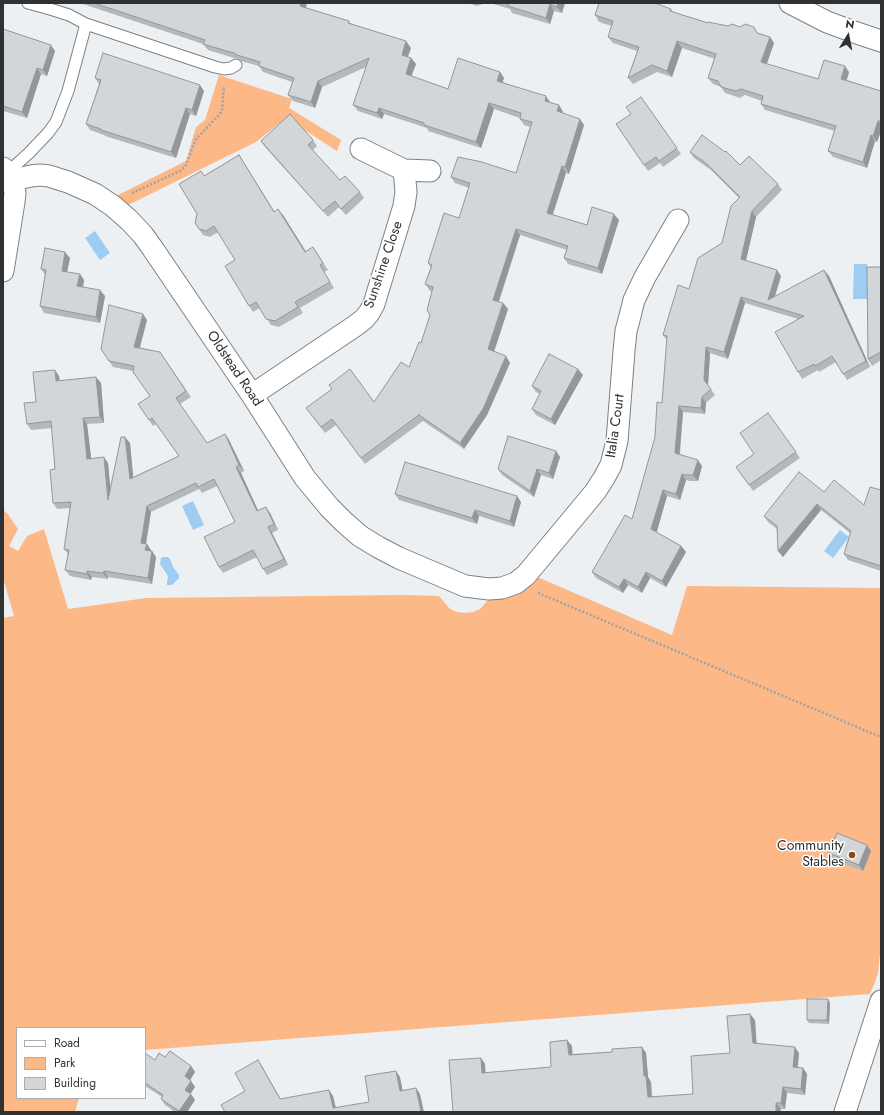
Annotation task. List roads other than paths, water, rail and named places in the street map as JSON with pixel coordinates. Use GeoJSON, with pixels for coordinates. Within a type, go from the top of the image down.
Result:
{"type":"FeatureCollection","features":[{"type":"Feature","properties":{"kind":"street"},"geometry":{"type":"LineString","coordinates":[[790,3],[827,22],[881,41]]}},
{"type":"Feature","properties":{"kind":"street"},"geometry":{"type":"LineString","coordinates":[[361,149],[404,170],[430,171]]}},
{"type":"Feature","properties":{"kind":"street","name":"Sunshine Close"},"geometry":{"type":"LineString","coordinates":[[252,395],[355,326],[364,319],[369,312],[374,304],[404,206],[406,192],[404,170]]}},
{"type":"Feature","properties":{"kind":"street"},"geometry":{"type":"LineString","coordinates":[[3,271],[15,193],[8,173]]}},
{"type":"Feature","properties":{"kind":"street","name":"Oldstead Road"},"geometry":{"type":"LineString","coordinates":[[8,173],[31,176],[49,176],[68,182],[95,194],[113,206],[129,220],[143,235],[153,249],[252,395],[305,478],[329,507],[344,522],[366,540],[399,558],[465,586]]}},
{"type":"Feature","properties":{"kind":"street","name":"Italia Court"},"geometry":{"type":"LineString","coordinates":[[465,586],[489,589],[502,588],[516,583],[526,575],[590,498],[604,478],[611,465],[617,441],[626,331],[634,300],[645,277],[678,220]]}},
{"type":"Feature","properties":{"kind":"street"},"geometry":{"type":"LineString","coordinates":[[846,1112],[881,1001]]}},
{"type":"Feature","properties":{"kind":"lane"},"geometry":{"type":"LineString","coordinates":[[28,3],[68,15],[86,24],[215,67],[224,69],[231,68],[236,65]]}},
{"type":"Feature","properties":{"kind":"lane"},"geometry":{"type":"LineString","coordinates":[[8,173],[48,133],[56,122],[68,91],[86,24]]}},
{"type":"Feature","properties":{"kind":"water"},"geometry":{"type":"Polygon","coordinates":[[[95,231],[110,253],[100,260],[85,238],[95,231]]]}},
{"type":"Feature","properties":{"kind":"water"},"geometry":{"type":"Polygon","coordinates":[[[854,264],[867,264],[867,299],[853,299],[854,264]]]}},
{"type":"Feature","properties":{"kind":"water"},"geometry":{"type":"Polygon","coordinates":[[[193,501],[204,525],[193,530],[182,506],[193,501]]]}},
{"type":"Feature","properties":{"kind":"water"},"geometry":{"type":"Polygon","coordinates":[[[840,530],[849,537],[833,558],[824,551],[840,530]]]}},
{"type":"Feature","properties":{"kind":"water"},"geometry":{"type":"Polygon","coordinates":[[[168,557],[170,559],[173,567],[179,575],[179,578],[172,585],[167,585],[168,576],[160,564],[161,558],[168,557]]]}},
{"type":"Feature","properties":{"kind":"place","name":"Community Stables"},"geometry":{"type":"Point","coordinates":[852,855]}}]}
